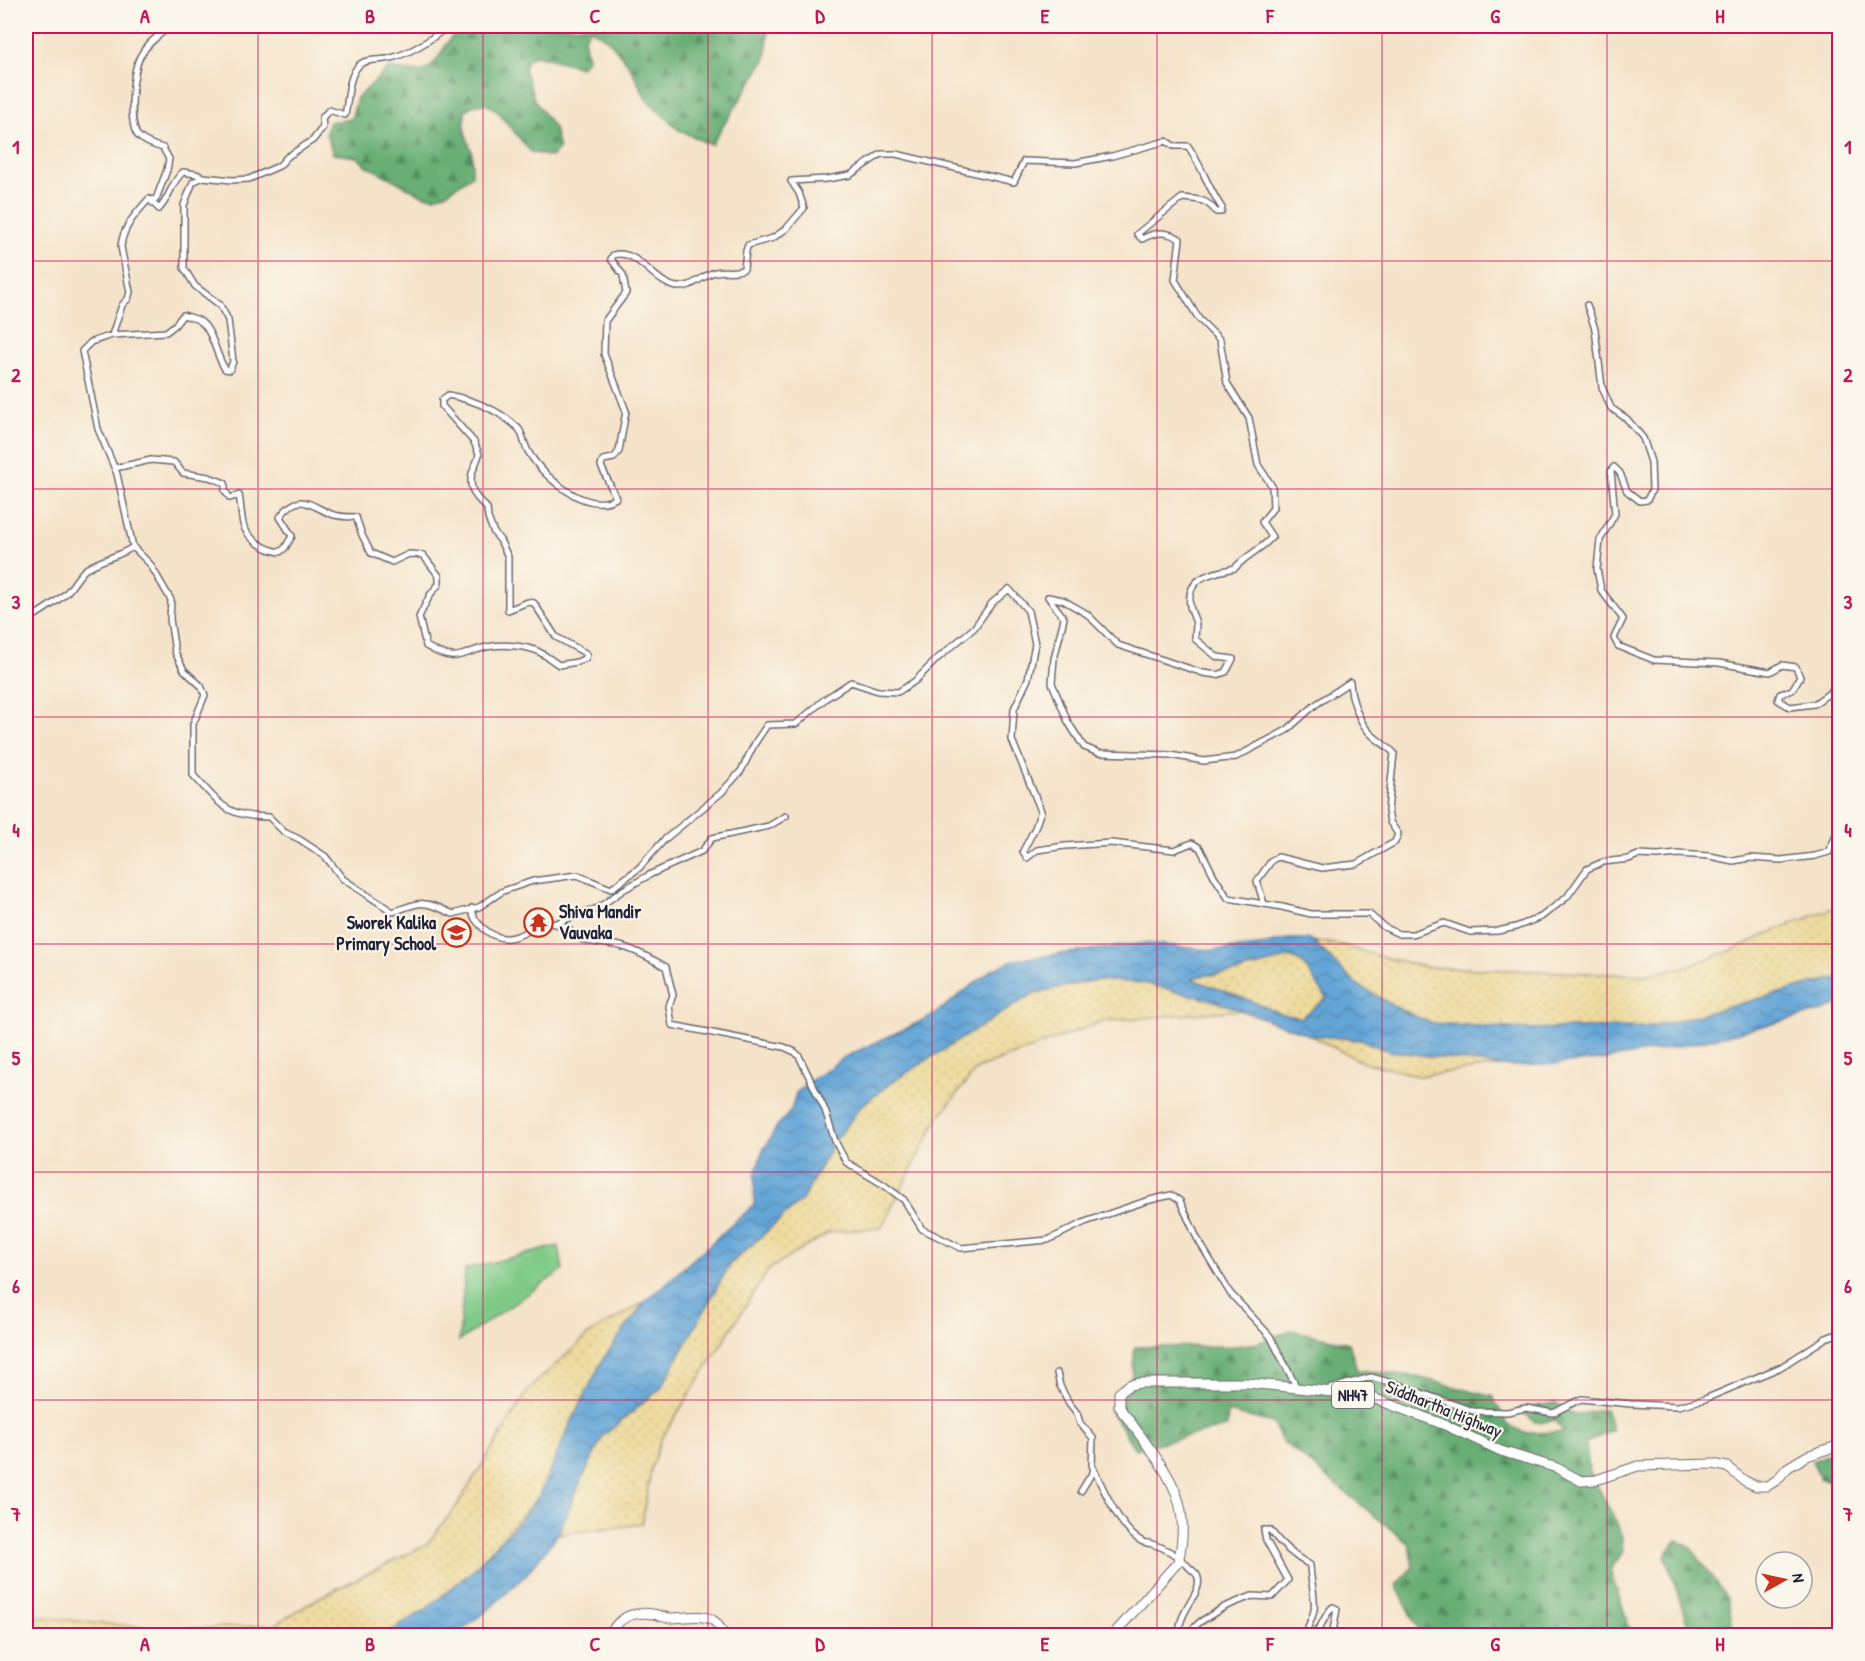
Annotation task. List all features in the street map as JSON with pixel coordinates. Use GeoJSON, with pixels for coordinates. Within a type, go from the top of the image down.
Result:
{"type":"FeatureCollection","features":[{"type":"Feature","properties":{"kind":"highway","name":"Siddhartha Highway"},"geometry":{"type":"LineString","coordinates":[[1112,1635],[1178,1562],[1181,1548],[1182,1512],[1174,1486],[1168,1473],[1119,1405],[1119,1393],[1129,1385],[1140,1383],[1248,1383],[1373,1398],[1445,1425],[1502,1451],[1557,1468],[1581,1481],[1596,1480],[1638,1466],[1713,1464],[1727,1467],[1745,1481],[1756,1486],[1767,1486],[1777,1480],[1787,1468],[1807,1455],[1839,1445]]}},
{"type":"Feature","properties":{"kind":"highway"},"geometry":{"type":"LineString","coordinates":[[610,1635],[618,1622],[636,1614],[651,1614],[669,1618],[701,1616],[715,1621],[725,1635]]}},
{"type":"Feature","properties":{"kind":"street"},"geometry":{"type":"LineString","coordinates":[[112,335],[122,305],[127,301],[130,292],[122,242],[129,223],[147,200],[156,199],[169,159],[163,148],[143,141],[134,130],[132,106],[135,78],[140,56],[153,38],[170,26]]}},
{"type":"Feature","properties":{"kind":"street"},"geometry":{"type":"LineString","coordinates":[[151,200],[159,209],[167,201],[177,177],[183,172],[203,177],[249,179],[279,166],[313,140],[323,127],[322,118],[329,110],[345,115],[349,84],[359,65],[364,62],[391,58],[415,47],[448,26]]}},
{"type":"Feature","properties":{"kind":"street"},"geometry":{"type":"LineString","coordinates":[[115,468],[151,460],[174,462],[183,473],[209,477],[225,483],[225,491],[230,498],[239,495],[243,525],[249,535],[272,551],[280,552],[288,542],[291,536],[280,517],[286,509],[298,502],[313,504],[339,517],[356,517],[371,553],[392,562],[409,554],[423,555],[439,576],[439,584],[419,617],[426,646],[439,653],[455,657],[492,646],[517,646],[536,650],[559,665],[577,662],[586,658],[587,654],[556,637],[534,603],[528,602],[508,610],[508,557],[494,533],[487,508],[476,497],[471,487],[472,472],[479,454],[474,442],[442,406],[442,400],[448,395],[465,398],[484,405],[503,416],[520,430],[527,450],[544,473],[568,493],[593,500],[611,501],[616,498],[601,466],[603,460],[614,458],[619,451],[626,411],[604,354],[605,321],[626,293],[623,275],[611,260],[613,255],[624,254],[646,267],[662,283],[678,287],[690,286],[713,272],[740,271],[744,269],[748,245],[773,238],[786,229],[804,208],[799,193],[791,181],[850,175],[881,154],[896,154],[1014,182],[1024,161],[1075,163],[1112,156],[1166,141],[1174,146],[1188,146],[1200,163],[1212,193],[1222,208],[1221,212],[1216,212],[1210,203],[1203,200],[1182,198],[1137,234],[1142,239],[1155,232],[1170,233],[1180,239],[1175,280],[1199,319],[1220,340],[1227,383],[1249,418],[1258,465],[1272,486],[1273,508],[1262,522],[1272,537],[1235,568],[1219,571],[1197,580],[1190,589],[1190,608],[1196,622],[1195,639],[1217,657],[1233,659],[1226,672],[1217,675],[1203,673],[1118,645],[1087,614],[1063,600],[1048,597],[1064,618],[1054,659],[1052,683],[1068,722],[1084,747],[1099,753],[1170,755],[1204,761],[1236,757],[1287,730],[1315,705],[1350,682],[1363,725],[1369,733],[1394,753],[1388,811],[1390,822],[1398,834],[1395,842],[1356,864],[1322,868],[1278,856],[1272,860],[1257,881],[1264,903]]}},
{"type":"Feature","properties":{"kind":"street"},"geometry":{"type":"LineString","coordinates":[[203,177],[193,182],[184,205],[184,268],[195,286],[219,305],[228,320],[233,361],[230,370],[225,369],[220,361],[213,341],[202,322],[183,315],[166,332],[112,335],[91,342],[82,351],[98,429],[115,468],[134,548],[150,564],[171,600],[170,619],[175,652],[184,670],[201,686],[205,695],[193,724],[193,775],[223,807],[246,817],[269,817],[284,832],[325,856],[343,879],[393,912],[413,904],[430,903],[453,914],[478,907],[503,891],[533,881],[577,875],[610,889],[639,868],[664,840],[721,793],[741,771],[767,725],[796,724],[825,699],[851,682],[878,691],[898,692],[915,681],[974,628],[992,603],[1009,589],[1028,611],[1035,644],[1028,679],[1014,709],[1012,740],[1041,811],[1023,851],[1027,858],[1037,850],[1065,846],[1111,843],[1174,850],[1192,843],[1200,848],[1228,898],[1264,903],[1311,914],[1369,914],[1384,927],[1399,934],[1413,934],[1444,923],[1470,932],[1498,931],[1541,917],[1567,897],[1587,869],[1603,862],[1629,860],[1638,855],[1710,856],[1733,861],[1750,858],[1781,860],[1815,856],[1829,852],[1839,825]]}},
{"type":"Feature","properties":{"kind":"street"},"geometry":{"type":"LineString","coordinates":[[1587,305],[1595,329],[1602,387],[1611,408],[1627,419],[1643,438],[1651,462],[1652,490],[1647,500],[1640,501],[1627,491],[1620,473],[1614,467],[1611,471],[1615,514],[1599,540],[1597,569],[1601,590],[1623,619],[1614,638],[1618,645],[1654,660],[1719,663],[1770,672],[1782,665],[1796,667],[1800,677],[1792,690],[1780,694],[1778,700],[1790,707],[1814,704],[1832,692],[1839,675]]}},
{"type":"Feature","properties":{"kind":"street"},"geometry":{"type":"LineString","coordinates":[[26,621],[51,606],[90,567],[134,548]]}},
{"type":"Feature","properties":{"kind":"street"},"geometry":{"type":"LineString","coordinates":[[472,909],[473,918],[485,930],[501,937],[515,938],[598,908],[651,874],[702,851],[712,838],[770,826],[786,816]]}},
{"type":"Feature","properties":{"kind":"street"},"geometry":{"type":"LineString","coordinates":[[555,924],[568,927],[578,938],[622,947],[666,967],[673,995],[669,1006],[672,1025],[784,1047],[795,1052],[812,1080],[835,1141],[846,1162],[884,1185],[903,1200],[922,1229],[961,1248],[1048,1240],[1085,1222],[1171,1195],[1180,1201],[1207,1256],[1230,1293],[1270,1336],[1297,1388]]}},
{"type":"Feature","properties":{"kind":"street"},"geometry":{"type":"LineString","coordinates":[[1325,1391],[1371,1377],[1473,1411],[1508,1412],[1526,1408],[1553,1413],[1581,1399],[1678,1406],[1705,1399],[1781,1367],[1826,1338],[1839,1333]]}},
{"type":"Feature","properties":{"kind":"street"},"geometry":{"type":"LineString","coordinates":[[1057,1372],[1060,1386],[1069,1403],[1077,1413],[1080,1423],[1093,1438],[1094,1470],[1115,1514],[1143,1542],[1154,1544],[1179,1556],[1197,1575],[1199,1586],[1182,1618],[1179,1630],[1182,1635],[1186,1635],[1200,1622],[1224,1607],[1252,1596],[1272,1597],[1288,1580],[1266,1540],[1264,1530],[1270,1530],[1291,1554],[1310,1565],[1314,1610],[1307,1630],[1311,1635],[1319,1630],[1328,1611],[1334,1607],[1337,1609],[1332,1635]]}},
{"type":"Feature","properties":{"kind":"street"},"geometry":{"type":"LineString","coordinates":[[1081,1491],[1094,1470]]}},
{"type":"Feature","properties":{"kind":"green space"},"geometry":{"type":"Polygon","coordinates":[[[464,26],[769,26],[766,59],[711,145],[679,130],[646,99],[631,68],[609,41],[591,29],[584,37],[588,58],[581,67],[535,55],[527,60],[524,69],[535,101],[554,128],[559,149],[551,157],[531,152],[496,110],[486,104],[475,105],[465,110],[465,132],[472,153],[472,175],[445,194],[435,197],[424,196],[365,165],[357,157],[333,154],[326,133],[329,122],[351,119],[357,98],[389,68],[415,72],[429,68],[457,31],[464,26]]]}},
{"type":"Feature","properties":{"kind":"green space"},"geometry":{"type":"Polygon","coordinates":[[[559,1246],[563,1270],[459,1341],[465,1269],[559,1246]]]}},
{"type":"Feature","properties":{"kind":"green space"},"geometry":{"type":"Polygon","coordinates":[[[1291,1330],[1349,1343],[1357,1370],[1414,1376],[1493,1397],[1508,1425],[1527,1433],[1563,1432],[1555,1421],[1535,1422],[1519,1409],[1555,1403],[1575,1415],[1605,1409],[1613,1430],[1586,1443],[1589,1470],[1621,1531],[1623,1552],[1610,1570],[1632,1635],[1421,1635],[1396,1585],[1413,1567],[1409,1544],[1281,1440],[1273,1423],[1228,1412],[1227,1427],[1135,1449],[1109,1409],[1132,1376],[1135,1347],[1233,1346],[1258,1343],[1291,1330]]]}},
{"type":"Feature","properties":{"kind":"green space"},"geometry":{"type":"Polygon","coordinates":[[[1839,1450],[1839,1481],[1820,1479],[1812,1461],[1839,1450]]]}},
{"type":"Feature","properties":{"kind":"green space"},"geometry":{"type":"Polygon","coordinates":[[[1677,1540],[1690,1546],[1728,1600],[1734,1635],[1691,1635],[1665,1555],[1677,1540]]]}},
{"type":"Feature","properties":{"kind":"green space"},"geometry":{"type":"Polygon","coordinates":[[[666,1630],[687,1631],[695,1635],[655,1635],[666,1630]]]}},
{"type":"Feature","properties":{"kind":"sand"},"geometry":{"type":"Polygon","coordinates":[[[1839,906],[1839,977],[1673,1022],[1645,1027],[1519,1029],[1431,1023],[1397,1008],[1356,984],[1313,941],[1343,945],[1374,955],[1427,967],[1644,975],[1689,966],[1839,906]]]}},
{"type":"Feature","properties":{"kind":"sand"},"geometry":{"type":"Polygon","coordinates":[[[1290,957],[1302,962],[1327,998],[1301,1018],[1281,1014],[1191,979],[1238,972],[1290,957]]]}},
{"type":"Feature","properties":{"kind":"sand"},"geometry":{"type":"Polygon","coordinates":[[[1097,980],[1143,983],[1242,1010],[1103,1021],[977,1069],[938,1118],[881,1228],[830,1232],[769,1269],[660,1441],[651,1470],[642,1524],[558,1534],[603,1436],[661,1388],[730,1264],[802,1200],[835,1141],[861,1106],[892,1082],[1034,993],[1097,980]]]}},
{"type":"Feature","properties":{"kind":"sand"},"geometry":{"type":"Polygon","coordinates":[[[1310,1035],[1362,1040],[1385,1050],[1502,1066],[1418,1076],[1360,1061],[1310,1035]]]}},
{"type":"Feature","properties":{"kind":"sand"},"geometry":{"type":"Polygon","coordinates":[[[645,1302],[603,1359],[570,1425],[539,1496],[471,1572],[424,1611],[389,1632],[320,1636],[26,1636],[26,1615],[173,1629],[274,1625],[322,1596],[426,1545],[456,1507],[529,1389],[589,1334],[645,1302]]]}},
{"type":"Feature","properties":{"kind":"water"},"geometry":{"type":"Polygon","coordinates":[[[1287,939],[1310,939],[1356,984],[1397,1008],[1431,1023],[1519,1029],[1646,1027],[1673,1022],[1839,977],[1839,1004],[1824,1011],[1681,1046],[1601,1060],[1502,1066],[1385,1050],[1362,1040],[1310,1035],[1215,1001],[1143,983],[1097,980],[1034,993],[892,1082],[861,1106],[832,1145],[802,1200],[730,1264],[661,1388],[603,1436],[558,1534],[526,1575],[487,1611],[456,1635],[320,1636],[389,1632],[424,1611],[471,1572],[519,1522],[539,1496],[570,1425],[603,1359],[645,1302],[754,1205],[755,1175],[762,1152],[778,1125],[791,1111],[796,1093],[812,1080],[845,1057],[932,1016],[992,970],[1013,960],[1145,943],[1212,950],[1259,946],[1287,939]],[[1290,957],[1238,972],[1199,976],[1192,979],[1281,1014],[1301,1018],[1327,998],[1302,962],[1290,957]]]}},
{"type":"Feature","properties":{"kind":"place","name":"Shiva Mandir Vauvaka"},"geometry":{"type":"Point","coordinates":[538,922]}},
{"type":"Feature","properties":{"kind":"place","name":"Sworek Kalika Primary School"},"geometry":{"type":"Point","coordinates":[457,933]}}]}
